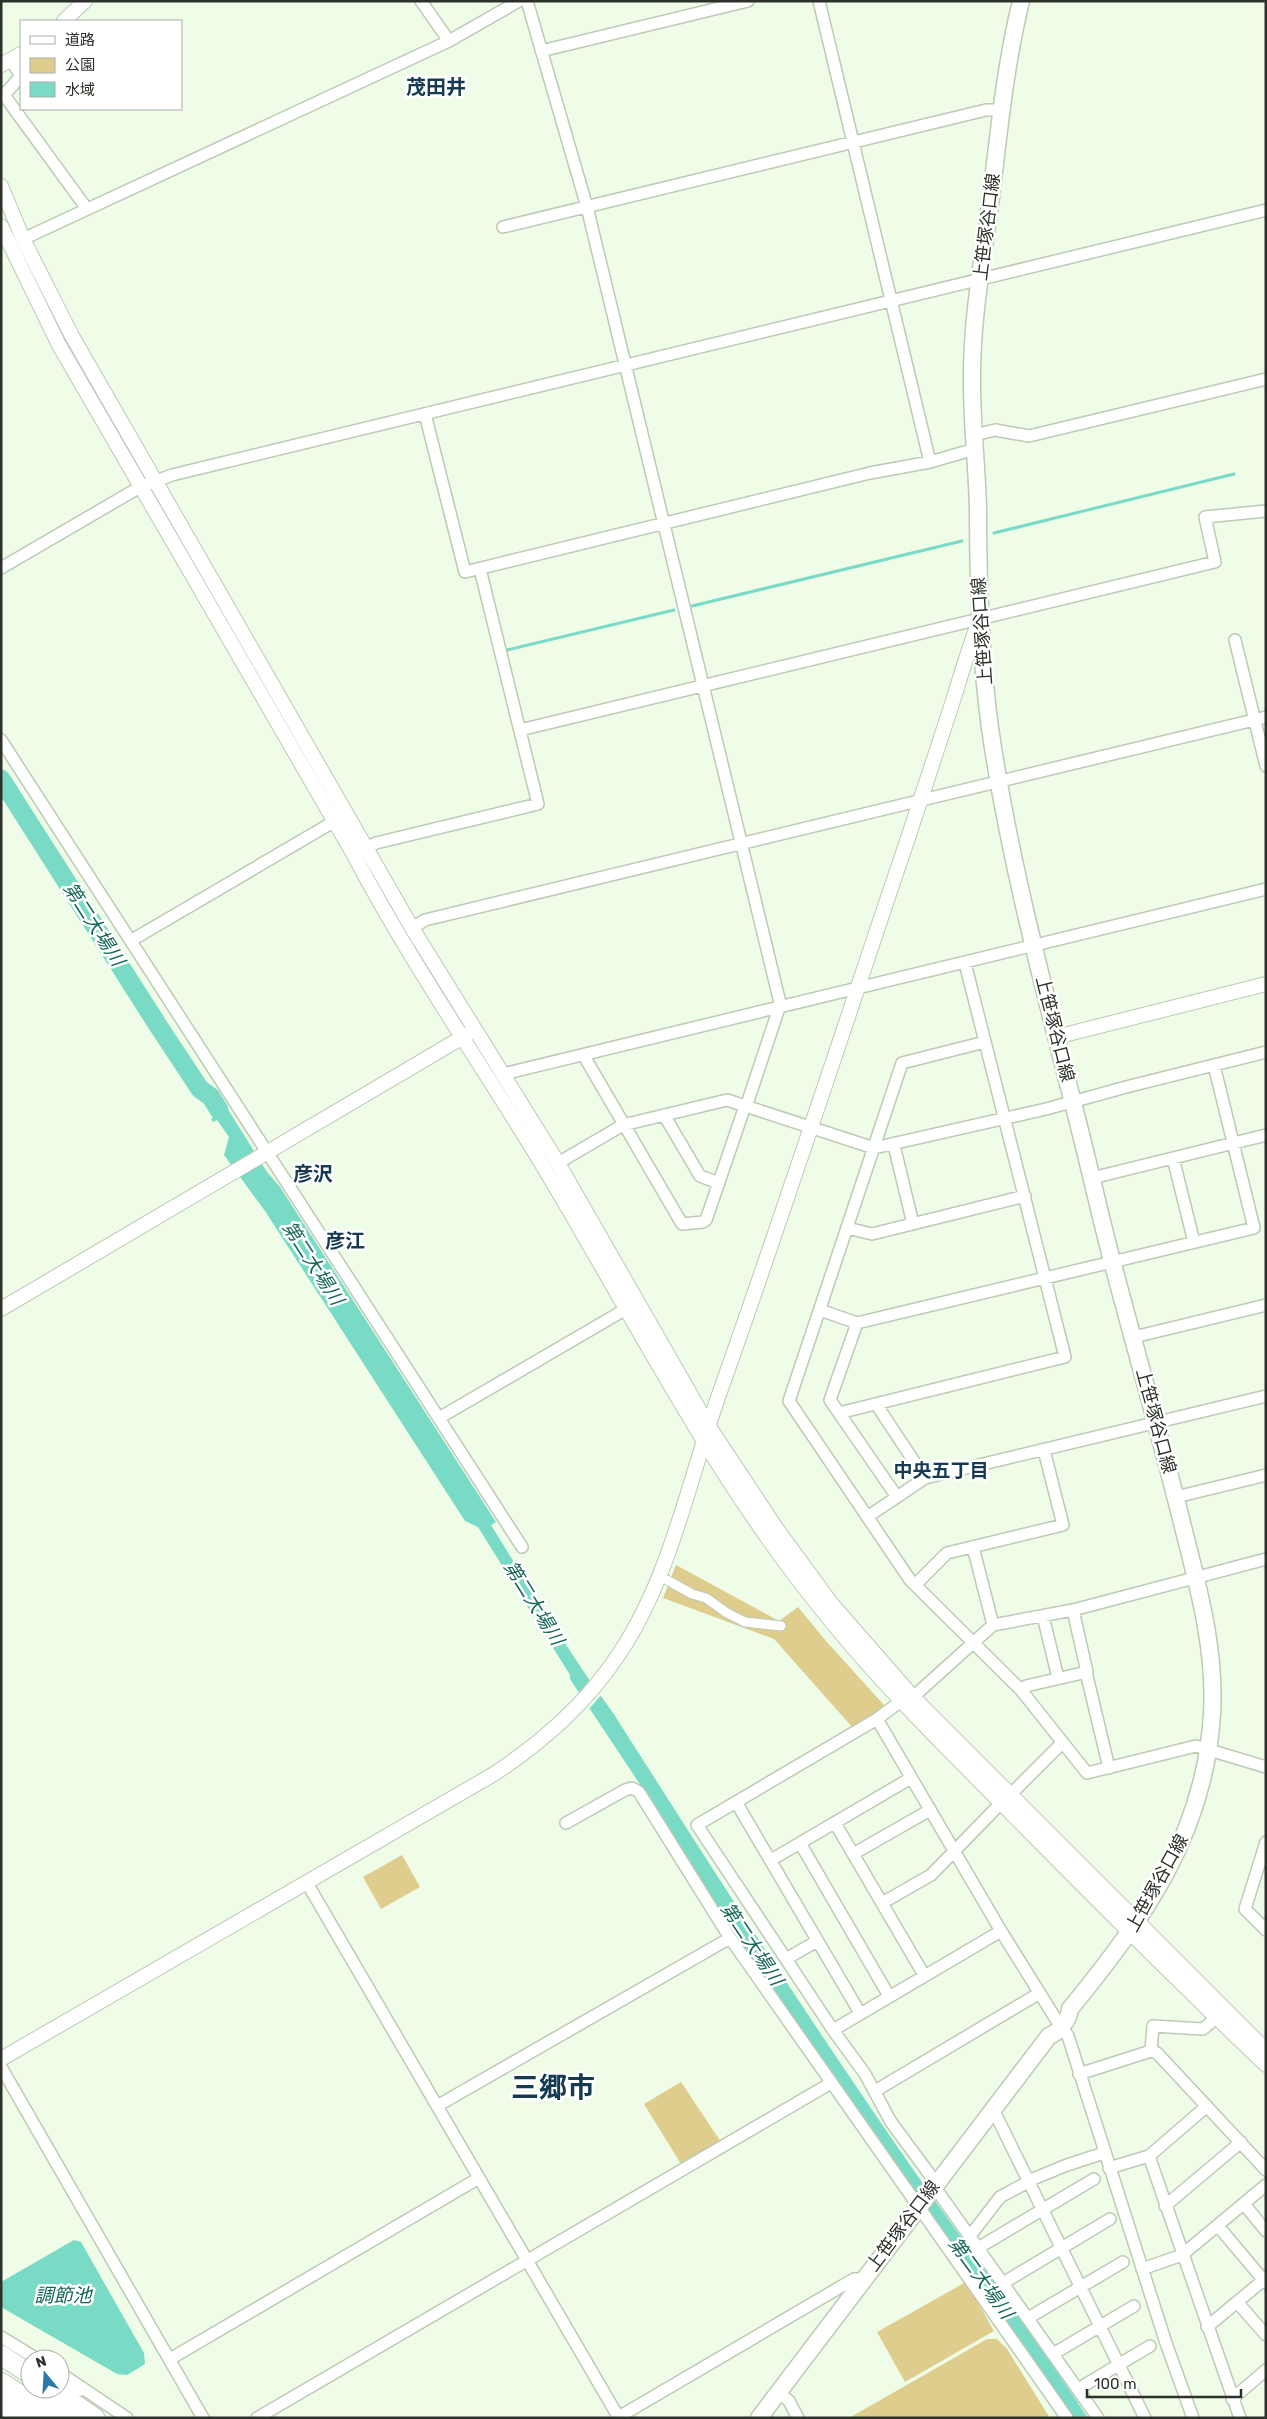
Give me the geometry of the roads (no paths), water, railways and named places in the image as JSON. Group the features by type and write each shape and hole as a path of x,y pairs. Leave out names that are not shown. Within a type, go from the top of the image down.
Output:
{"highway":[{"path":"1,2355 20,2367"},
{"path":"1,2368 20,2380"},
{"path":"1,2383 55,2418"},
{"path":"1,2396 36,2418"},
{"path":"54,2399 89,2416"},
{"path":"66,2399 89,2416"}],"main road":[{"name":"上笹塚谷口線","path":"759,2418 1056,2028 1064,2011 1070,2010 1134,1927 1166,1876 1186,1833 1197,1803 1209,1748 1212,1710 1210,1655 1195,1576 1176,1497 1113,1262 1034,945 999,782 984,679 980,618 972,382 980,280 1001,110 1014,30 1021,1"}],"street":[{"path":"65,20 85,1"},
{"path":"421,1 449,41"},
{"path":"23,239 449,41 519,1"},
{"path":"526,1 587,207 780,1007 706,1220 682,1224 584,1056"},
{"path":"541,51 748,1"},
{"path":"819,1 930,462"},
{"path":"11,60 20,74"},
{"path":"20,77 4,95 87,210"},
{"path":"503,227 986,110 1001,110"},
{"path":"1,186 23,239 72,336 412,928 558,1163 708,1425 770,1520 826,1596 907,1699"},
{"path":"1,568 140,487 156,481 1266,210"},
{"path":"1,226 59,345 334,821 388,919 537,1157 704,1443 738,1496 822,1611 1134,1927 1216,2018 1266,2065"},
{"path":"425,414 465,572 870,473 930,462 975,442 995,430 1029,436 1266,379"},
{"path":"520,730 1215,562 1205,517 1266,512"},
{"path":"366,848 376,843 538,804 480,569"},
{"path":"1,2059 494,1774 539,1742 569,1715 604,1676 634,1630 650,1596 704,1443 708,1425 761,1278 920,801 969,645 980,618"},
{"path":"1235,640 1260,719 1266,766"},
{"path":"412,928 425,920 1260,719"},
{"path":"1,740 132,940 263,1155 439,1418 522,1547"},
{"path":"132,940 334,821"},
{"path":"503,1074 584,1056 1266,889"},
{"path":"839,1413 1065,1358 965,963"},
{"path":"1056,1037 1266,984"},
{"path":"1,1309 476,1030"},
{"path":"986,1042 902,1063 789,1401 910,1580 1021,1690 1087,1773 1196,1746 1209,1748 1266,1767"},
{"path":"558,1163 623,1125 727,1100 874,1148 1005,1118 1266,1052"},
{"path":"1214,1065 1254,1228"},
{"path":"664,1115 700,1176 718,1183"},
{"path":"1092,1178 1266,1135"},
{"path":"894,1144 913,1224"},
{"path":"1172,1158 1194,1242"},
{"path":"847,1228 872,1234 1025,1196"},
{"path":"820,1310 857,1323 929,1307 966,1295 1266,1225"},
{"path":"1134,1337 1266,1305"},
{"path":"439,1418 626,1309"},
{"path":"857,1323 830,1400 897,1497"},
{"path":"867,1517 925,1478 1266,1396"},
{"path":"876,1404 925,1478"},
{"path":"915,1585 947,1553 1062,1525 1044,1450"},
{"path":"1176,1497 1266,1475"},
{"path":"973,1547 993,1625"},
{"path":"1098,2418 934,2186 891,2122 875,2091 697,1825 877,1719 907,1699 993,1625 1073,1610 1195,1576 1266,1559"},
{"path":"667,1580 692,1594 706,1598 727,1613 745,1622 781,1626"},
{"path":"1073,1610 1109,1768"},
{"path":"1043,1616 1058,1678"},
{"path":"1021,1690 1026,1686 1086,1672"},
{"path":"877,1719 1056,2028 1068,2036 1100,2154 1109,2168 1194,2418"},
{"path":"882,1903 932,1875 1062,1743"},
{"path":"771,1860 911,1778"},
{"path":"566,1823 625,1790 632,1788 639,1792 730,1938 1067,2418"},
{"path":"736,1802 860,2013"},
{"path":"853,1854 930,1810"},
{"path":"835,1823 924,1976"},
{"path":"1266,1842 1263,1865 1245,1910 1266,1930"},
{"path":"800,1843 889,1996"},
{"path":"307,1883 618,2417 854,2279 863,2280"},
{"path":"1134,1927 1264,2044"},
{"path":"834,2030 1000,1931"},
{"path":"437,2106 730,1938"},
{"path":"786,1959 817,1942"},
{"path":"875,2091 1038,1994"},
{"path":"1151,2051 1153,2026 1203,2029 1216,2018"},
{"path":"1079,2074 1151,2051 1157,2053 1266,2170"},
{"path":"1,2067 203,2418"},
{"path":"257,2418 831,2083"},
{"path":"1109,2168 1149,2156 1207,2106"},
{"path":"993,2109 1145,2418"},
{"path":"1166,2206 1241,2142"},
{"path":"970,2236 1000,2196 1028,2182 1100,2154"},
{"path":"1149,2156 1240,2418"},
{"path":"170,2359 479,2178"},
{"path":"978,2248 1094,2179"},
{"path":"1142,2269 1182,2255 1266,2185"},
{"path":"1244,2204 1266,2231"},
{"path":"1003,2283 1110,2219"},
{"path":"1207,2327 1265,2280 1218,2226"},
{"path":"1028,2318 1123,2262"},
{"path":"1237,2302 1266,2335"},
{"path":"1053,2354 1134,2306"},
{"path":"1,2336 21,2349"},
{"path":"1078,2389 1150,2346"},
{"path":"1,2348 20,2360"},
{"path":"1232,2399 1266,2370"},
{"path":"70,2379 127,2418"},
{"path":"70,2389 87,2390"},
{"path":"778,2392 789,2401 798,2418"},
{"path":"1,2409 16,2418"}],"water":[{"path":"206,1088 219,1095 267,1172 280,1187 496,1522 491,1525 550,1619 589,1680 615,1716 736,1905 903,2155 1036,2341 1088,2418 1071,2418 754,1967 645,1792 570,1679 570,1675 478,1527 465,1521 265,1211 224,1155 229,1137 217,1120 213,1122 211,1119 215,1116 201,1094"},
{"name":"調節池","path":"74,2240 81,2242 144,2353 145,2364 127,2375 117,2374 1,2307 1,2282"}],"waterway":[{"path":"994,533 1234,474"},
{"path":"692,606 962,541"},
{"path":"507,650 674,610"},
{"name":"第二大場川","path":"1,779 159,1027 200,1089 211,1097 219,1110"}],"district":[{"name":"茂田井","path":"436,87"},
{"name":"彦沢","path":"313,1174"},
{"name":"彦江","path":"345,1241"},
{"name":"中央五丁目","path":"941,1470"},
{"name":"三郷市","path":"553,2087"}]}
